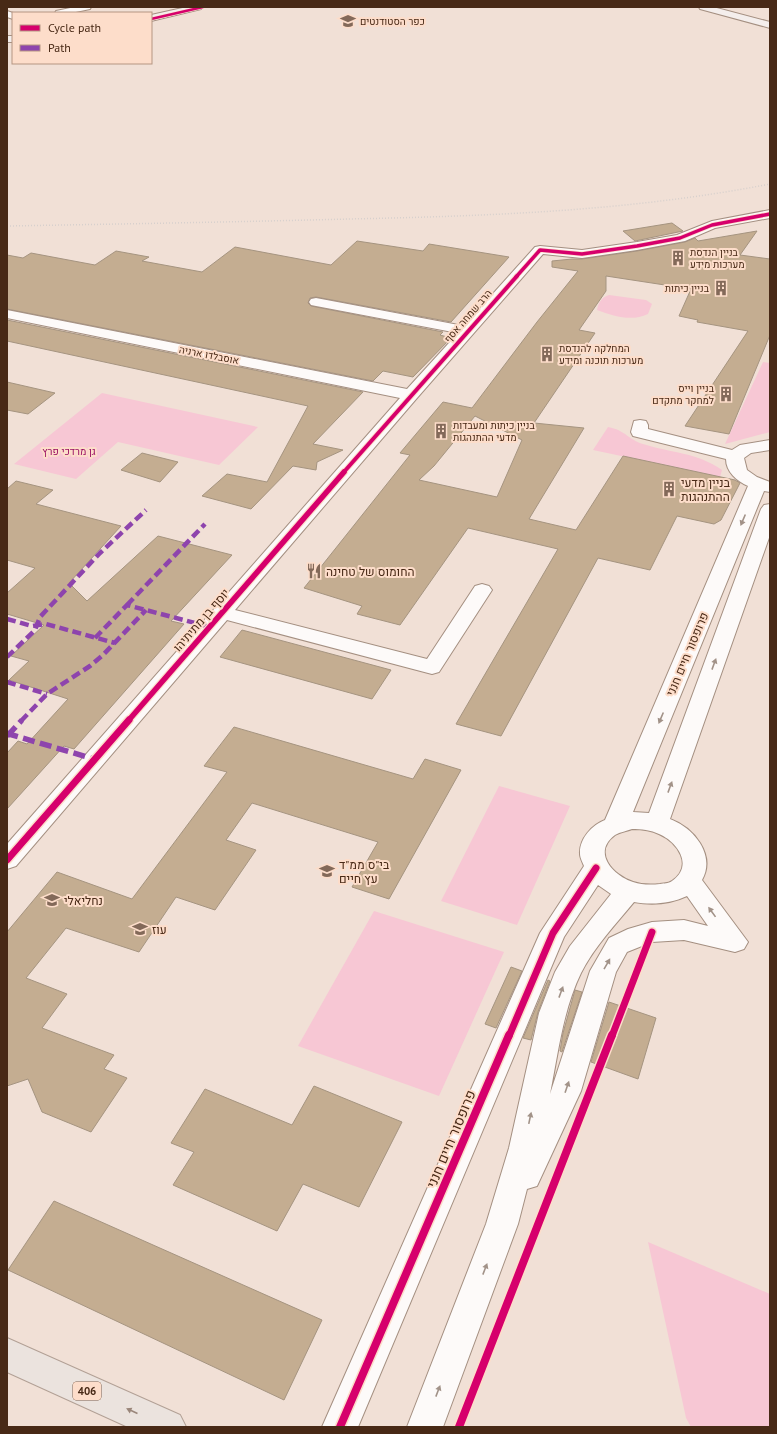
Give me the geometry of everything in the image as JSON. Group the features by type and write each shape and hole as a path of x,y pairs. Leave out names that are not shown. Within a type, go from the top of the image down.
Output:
{"main road":[{"path":"152,12 173,7"},
{"path":"152,18 198,7"},
{"path":"703,7 770,25"},
{"path":"728,7 770,18"},
{"name":"406","path":"7,1355 168,1427"}],"street":[{"path":"64,12 87,7"},
{"name":"הרב שמחה אסף","path":"411,395 540,250 582,254 637,246 680,238 712,225 770,214"},
{"name":"הרב שמחה אסף","path":"316,302 468,331"},
{"name":"אוסבלדו ארניה","path":"7,314 411,395"},
{"name":"יוסף בן מתיתיהו","path":"7,860 17,834 222,613 411,395"},
{"path":"640,425 639,432 735,456 746,449 766,444"},
{"path":"735,456 734,464 737,471 746,478 764,486"},
{"name":"פרופסור חיים חנני","path":"616,823 764,486"},
{"path":"657,823 770,509"},
{"path":"222,613 432,667 482,590"},
{"path":"631,820 657,823 679,834 690,845 695,857 695,870 689,881 679,890 662,895 644,895 627,892 608,881 596,868 592,857 593,846 597,837 605,829 616,823 631,820"},
{"name":"פרופסור חיים חנני","path":"340,1427 553,933 596,868"},
{"path":"502,1224 566,1091 603,971 618,945 637,936 684,930 735,942 689,881"},
{"path":"424,1427 502,1224 524,1148 553,1013 568,972 579,953 627,892"}],"green space":[{"path":"609,295 646,300 652,304 648,314 635,318 616,316 597,310 598,305 604,297"},
{"path":"763,362 770,363 770,432 725,444"},
{"name":"גן מרדכי פרץ","path":"102,393 258,427 219,465 118,442 76,479 14,464"},
{"path":"608,427 619,430 643,444 693,456 712,464 722,470 720,477 593,450"},
{"path":"499,786 570,806 517,925 441,901"},
{"path":"374,911 504,952 439,1096 298,1046"},
{"path":"648,1242 770,1294 770,1427 691,1427 686,1418"}],"building":[{"path":"672,223 683,231 635,241 623,231"},
{"path":"757,231 740,255 770,259 770,335 729,434 685,426 748,331 697,322 698,320 679,316 691,289 606,276 606,291 579,330 595,333 534,423 584,428 529,519 576,530 623,456 735,480 740,483 721,520 714,524 677,516 650,570 598,558 501,736 456,724 558,549 468,528 400,625 357,614 362,606 304,588 410,455 400,453 443,402 472,408 537,322 578,271 552,267 552,261 582,259 637,251 685,242 695,238 698,241","holes":["475,416 522,440 497,497 419,480 434,466"]},
{"path":"357,241 423,251 429,244 509,257 451,322 316,297 310,298 308,303 311,306 443,332 440,335 451,338 413,377 383,371 373,381 7,309 7,255 23,258 31,253 95,265 116,251 149,257 142,261 202,272 235,247 331,265"},
{"path":"7,320 363,392 313,444 343,450 317,462 316,470 293,466 251,509 202,496 227,474 267,482 308,406 7,341"},
{"path":"7,382 55,393 28,414 7,410"},
{"path":"142,453 178,462 160,482 121,470"},
{"path":"16,481 53,490 36,504 121,526 69,583 87,601 158,536 232,555 171,621 184,624 74,749 64,746 7,809 7,753 18,741 27,744 68,699 9,680 29,661 11,656 44,625 7,614 7,593 35,568 7,560 7,489"},
{"path":"242,630 391,670 372,699 220,657"},
{"path":"234,727 413,779 425,759 461,770 389,899 352,887 378,842 252,803 226,840 256,850 215,910 176,897 139,952 66,928 26,978 67,994 42,1028 114,1055 104,1069 127,1078 91,1132 42,1112 28,1079 7,1086 7,932 57,872 132,899 227,772 204,766"},
{"path":"511,967 522,971 496,1028 485,1024"},
{"path":"548,980 550,981 538,1012 531,1040 523,1038"},
{"path":"575,990 582,992 562,1052 560,1051 563,1033"},
{"path":"609,1002 656,1018 638,1079 591,1062"},
{"path":"314,1086 402,1122 359,1207 303,1184 277,1231 173,1185 194,1152 171,1143 205,1089 292,1125"},
{"path":"54,1201 322,1320 284,1400 8,1270"}],"railway":[{"path":"7,226 402,218 508,214 613,206 666,200 770,184"}],"marked path":[{"path":"7,657 35,630 40,617 100,553 146,510"},
{"path":"127,605 205,524"},
{"path":"95,638 127,605 210,627"},
{"path":"7,733 9,734 47,694 90,666 103,655 146,610"},
{"path":"7,619 32,626 46,624 115,643"},
{"path":"7,682 47,694"},
{"path":"7,736 9,734 94,759"}],"cycle path":[{"path":"152,19 203,7"},
{"path":"7,860 411,395 540,250 582,254 637,246 680,238 712,225 770,214"},
{"path":"340,1427 553,933 596,868"},
{"path":"459,1427 652,932"}],"place":[{"name":"כפר הסטודנטים","path":"348,21"},
{"name":"בניין הנדסת מערכות מידע","path":"678,258"},
{"name":"בניין כיתות","path":"721,288"},
{"name":"המחלקה להנדסת מערכות תוכנה ומידע","path":"547,354"},
{"name":"בניין וייס למחקר מתקדם","path":"726,394"},
{"name":"בניין כיתות ומעבדות מדעי ההתנהגות","path":"441,431"},
{"name":"בניין מדעי ההתנהגות","path":"669,489"},
{"name":"החומוס של טחינה","path":"314,571"},
{"name":"בי\"ס ממ\"ד עץ חיים","path":"327,871"},
{"name":"נחליאלי","path":"52,900"},
{"name":"עוז","path":"140,929"}]}
